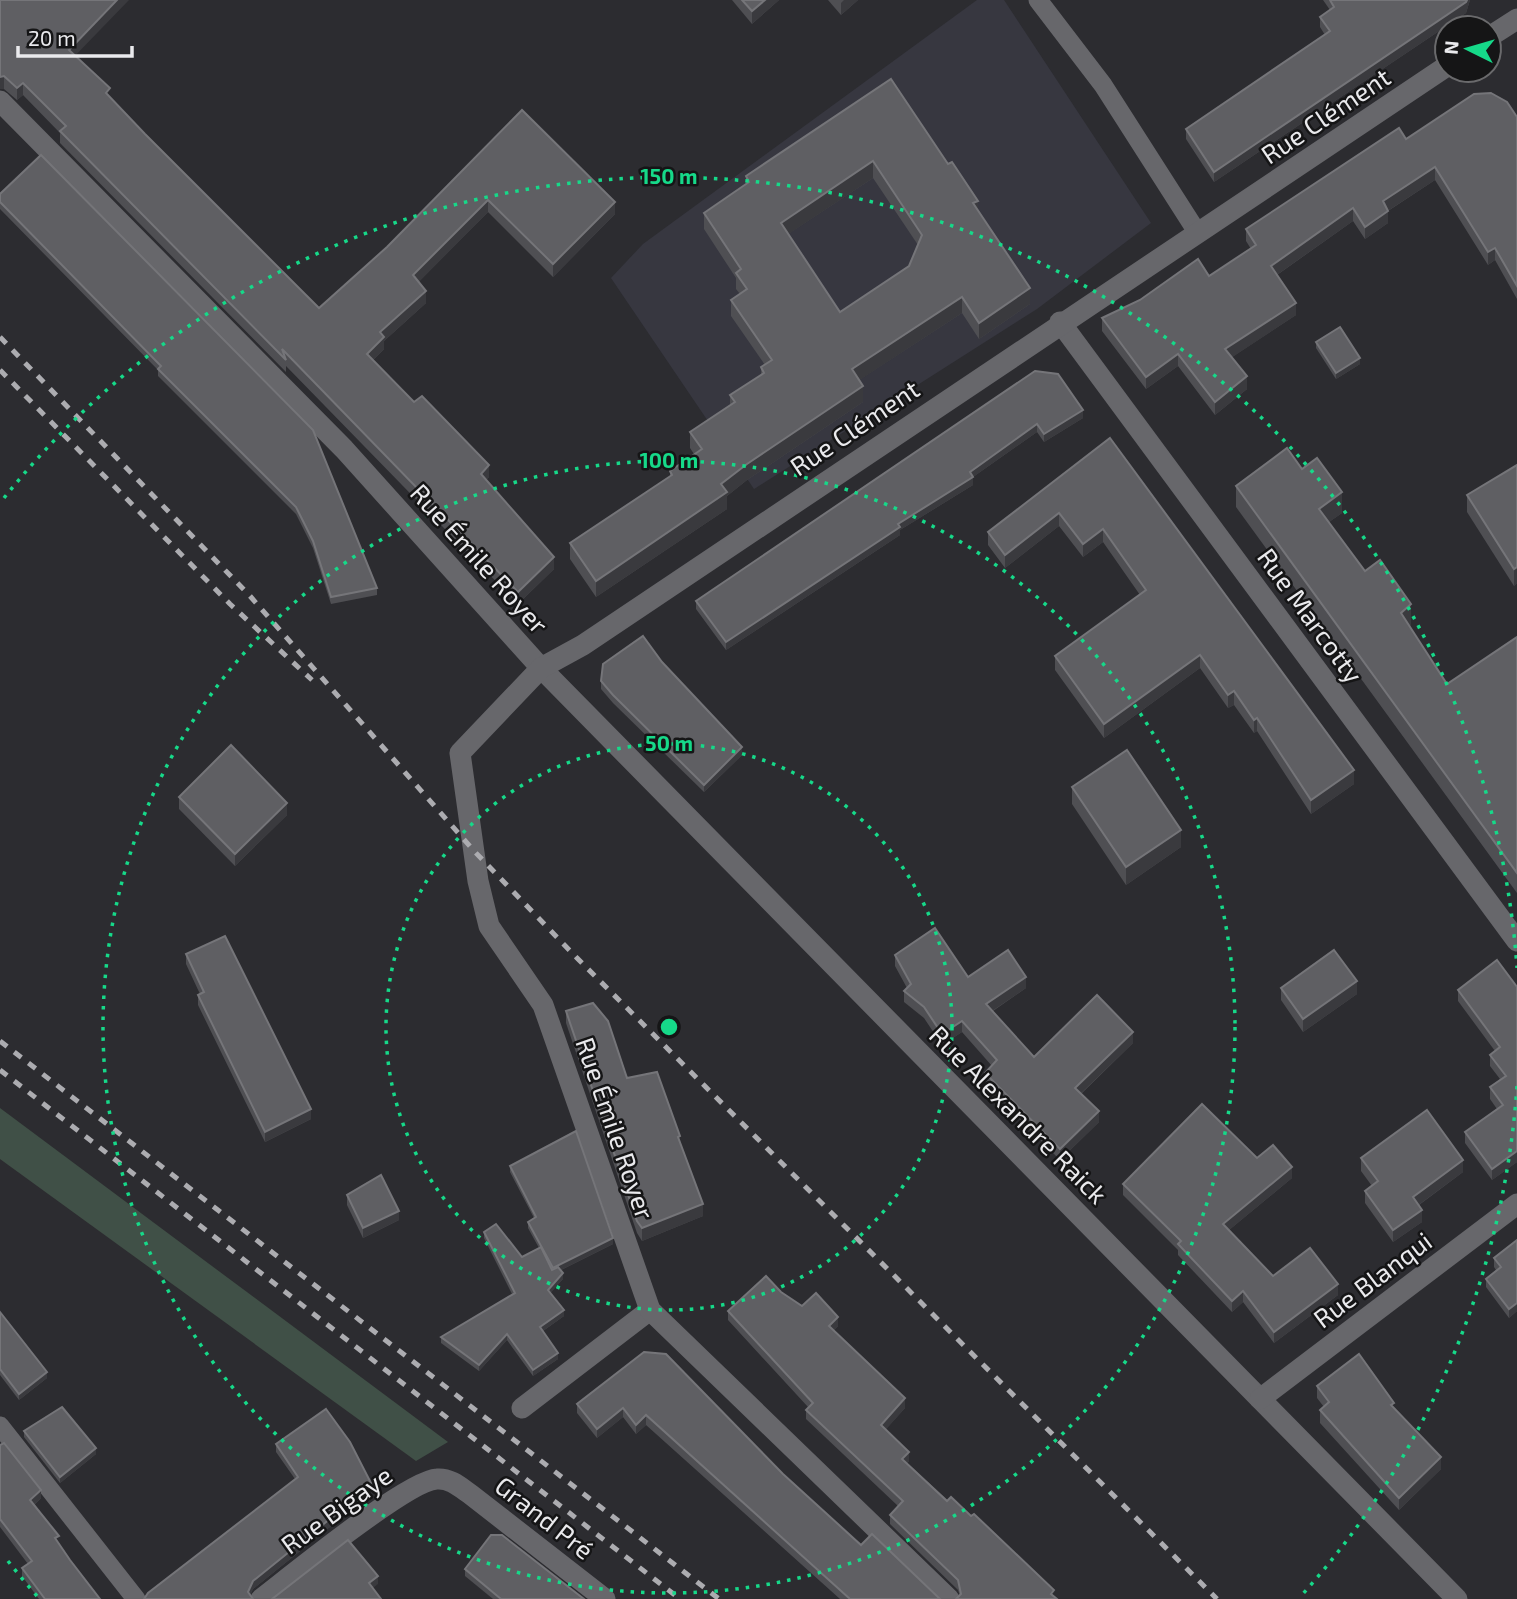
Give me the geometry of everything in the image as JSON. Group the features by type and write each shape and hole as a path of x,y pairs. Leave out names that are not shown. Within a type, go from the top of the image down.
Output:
{"street":[{"name":"Rue Clément","path":"541,667 583,645 1060,322 1197,232 1231,213 1433,76"},
{"name":"Rue Émile Royer","path":"0,101 344,449 541,667 460,752 478,881 489,926 543,1005 650,1310 949,1599"},
{"name":"Rue Marcotty","path":"1060,322 1517,941"},
{"name":"Rue Alexandre Raick","path":"541,667 1457,1599"},
{"name":"Rue Blanqui","path":"1260,1399 1517,1204"},
{"path":"522,1408 650,1310"},
{"name":"Rue Bigaye","path":"261,1599 407,1491 425,1481 449,1480"},
{"name":"Grand Pré","path":"449,1480 605,1599"}],"lane":[{"path":"1038,0 1103,85 1197,232"},
{"path":"0,1426 136,1599"}],"shaded area":[{"path":"977,0 1004,0 1151,223 1037,309 754,489 611,278 643,244"}],"green space":[{"path":"0,1108 448,1442 416,1461 0,1159"}],"building":[{"path":"0,0 117,0 69,50 110,88 106,93 145,134 319,308 387,247 522,110 615,202 553,264 488,200 413,275 426,291 380,332 384,337 367,354 414,402 422,396 489,465 481,474 554,557 518,592 282,349 286,360 60,131 66,126 23,83 17,88 4,76 0,77"},
{"path":"742,0 765,0 752,11"},
{"path":"1330,0 1467,0 1448,14 1433,14 1433,24 1214,172 1186,129 1330,31 1320,17 1334,7"},
{"path":"891,79 948,164 952,162 978,201 973,203 1030,288 979,323 962,297 852,369 863,386 747,464 721,484 727,492 596,581 570,543 672,475 670,471 702,449 690,432 735,402 730,395 764,373 761,367 772,360 731,300 747,289 736,273 741,269 704,213 749,182 746,176","holes":["873,161 922,235 909,266 840,312 781,223"]},
{"path":"1491,93 1507,102 1517,117 1517,286 1495,248 1488,252 1435,167 1383,201 1388,211 1365,227 1353,208 1271,266 1296,303 1225,349 1247,376 1215,402 1178,354 1146,377 1102,318 1140,300 1198,259 1209,276 1256,245 1246,229 1399,128 1406,139 1474,94"},
{"path":"41,155 313,430 377,588 331,597 313,541 296,507 158,369 161,366 0,202 0,194"},
{"path":"1340,327 1360,358 1336,373 1316,342"},
{"path":"1035,371 1058,374 1083,410 1044,434 1037,424 970,472 973,477 898,524 900,527 726,642 696,601"},
{"path":"1110,438 1354,770 1311,800 1257,718 1254,720 1234,691 1228,695 1200,655 1104,724 1055,656 1146,590 1103,529 1083,544 1059,513 1005,555 988,532"},
{"path":"1287,448 1302,469 1317,458 1342,492 1319,509 1365,571 1380,560 1411,604 1401,613 1447,684 1517,637 1517,873 1236,486"},
{"path":"1517,465 1517,567 1514,569 1467,495"},
{"path":"643,636 662,662 742,747 704,785 601,681 603,664"},
{"path":"231,745 287,803 235,854 179,797"},
{"path":"1127,750 1181,830 1126,867 1072,787"},
{"path":"935,928 968,977 1008,950 1026,977 986,1004 1034,1057 1097,995 1133,1032 1075,1088 1099,1111 1060,1149 985,1073 997,1060 962,1021 942,1034 924,1007 904,991 911,984 895,955"},
{"path":"225,936 311,1109 265,1132 198,995 204,992 186,954"},
{"path":"1334,950 1357,981 1303,1019 1281,988"},
{"path":"1497,960 1517,987 1517,1151 1492,1169 1465,1132 1503,1105 1490,1087 1506,1076 1490,1055 1500,1047 1458,990"},
{"path":"593,1003 608,1021 627,1078 657,1072 703,1204 642,1228 637,1221 566,1011"},
{"path":"1202,1104 1257,1158 1273,1145 1292,1167 1223,1224 1273,1276 1310,1248 1338,1284 1274,1332 1243,1291 1232,1301 1178,1244 1181,1241 1123,1184"},
{"path":"1427,1110 1463,1160 1413,1197 1422,1210 1393,1230 1365,1191 1378,1181 1361,1158"},
{"path":"576,1131 613,1238 553,1268 528,1222 536,1217 510,1166"},
{"path":"381,1175 399,1211 363,1228 347,1195"},
{"path":"496,1224 522,1257 541,1247 552,1270 558,1267 563,1273 548,1290 564,1310 540,1327 558,1353 533,1370 507,1334 479,1365 441,1337 515,1293 484,1232"},
{"path":"1517,1240 1517,1303 1509,1309 1486,1279 1501,1267 1494,1258"},
{"path":"766,1276 781,1292 802,1306 816,1293 838,1317 829,1326 905,1398 881,1425 909,1452 902,1459 947,1501 951,1497 971,1516 974,1514 1054,1590 1051,1594 1057,1599 956,1599 961,1594 958,1580 890,1515 903,1501 806,1410 813,1403 728,1311"},
{"path":"0,1312 47,1372 19,1394 0,1369"},
{"path":"644,1352 666,1354 783,1474 861,1545 872,1534 940,1599 850,1599 646,1415 636,1425 623,1408 597,1429 577,1404"},
{"path":"1359,1354 1394,1403 1391,1405 1441,1457 1399,1498 1320,1410 1329,1402 1317,1386"},
{"path":"62,1407 96,1448 60,1477 24,1431"},
{"path":"326,1409 350,1442 372,1485 253,1581 248,1592 253,1599 144,1599 148,1593 298,1477 276,1444"},
{"path":"4,1443 41,1490 30,1500 59,1536 55,1538 100,1599 45,1599 22,1568 32,1561 0,1519 0,1445"},
{"path":"491,1535 502,1535 584,1599 501,1599 465,1569"},
{"path":"348,1540 378,1576 369,1583 381,1599 272,1599"}],"railway":[{"path":"0,337 250,596 475,852 577,958 1217,1599"},
{"path":"0,370 230,604 312,680"},
{"path":"0,1041 719,1599"},
{"path":"0,1070 680,1599"}]}
